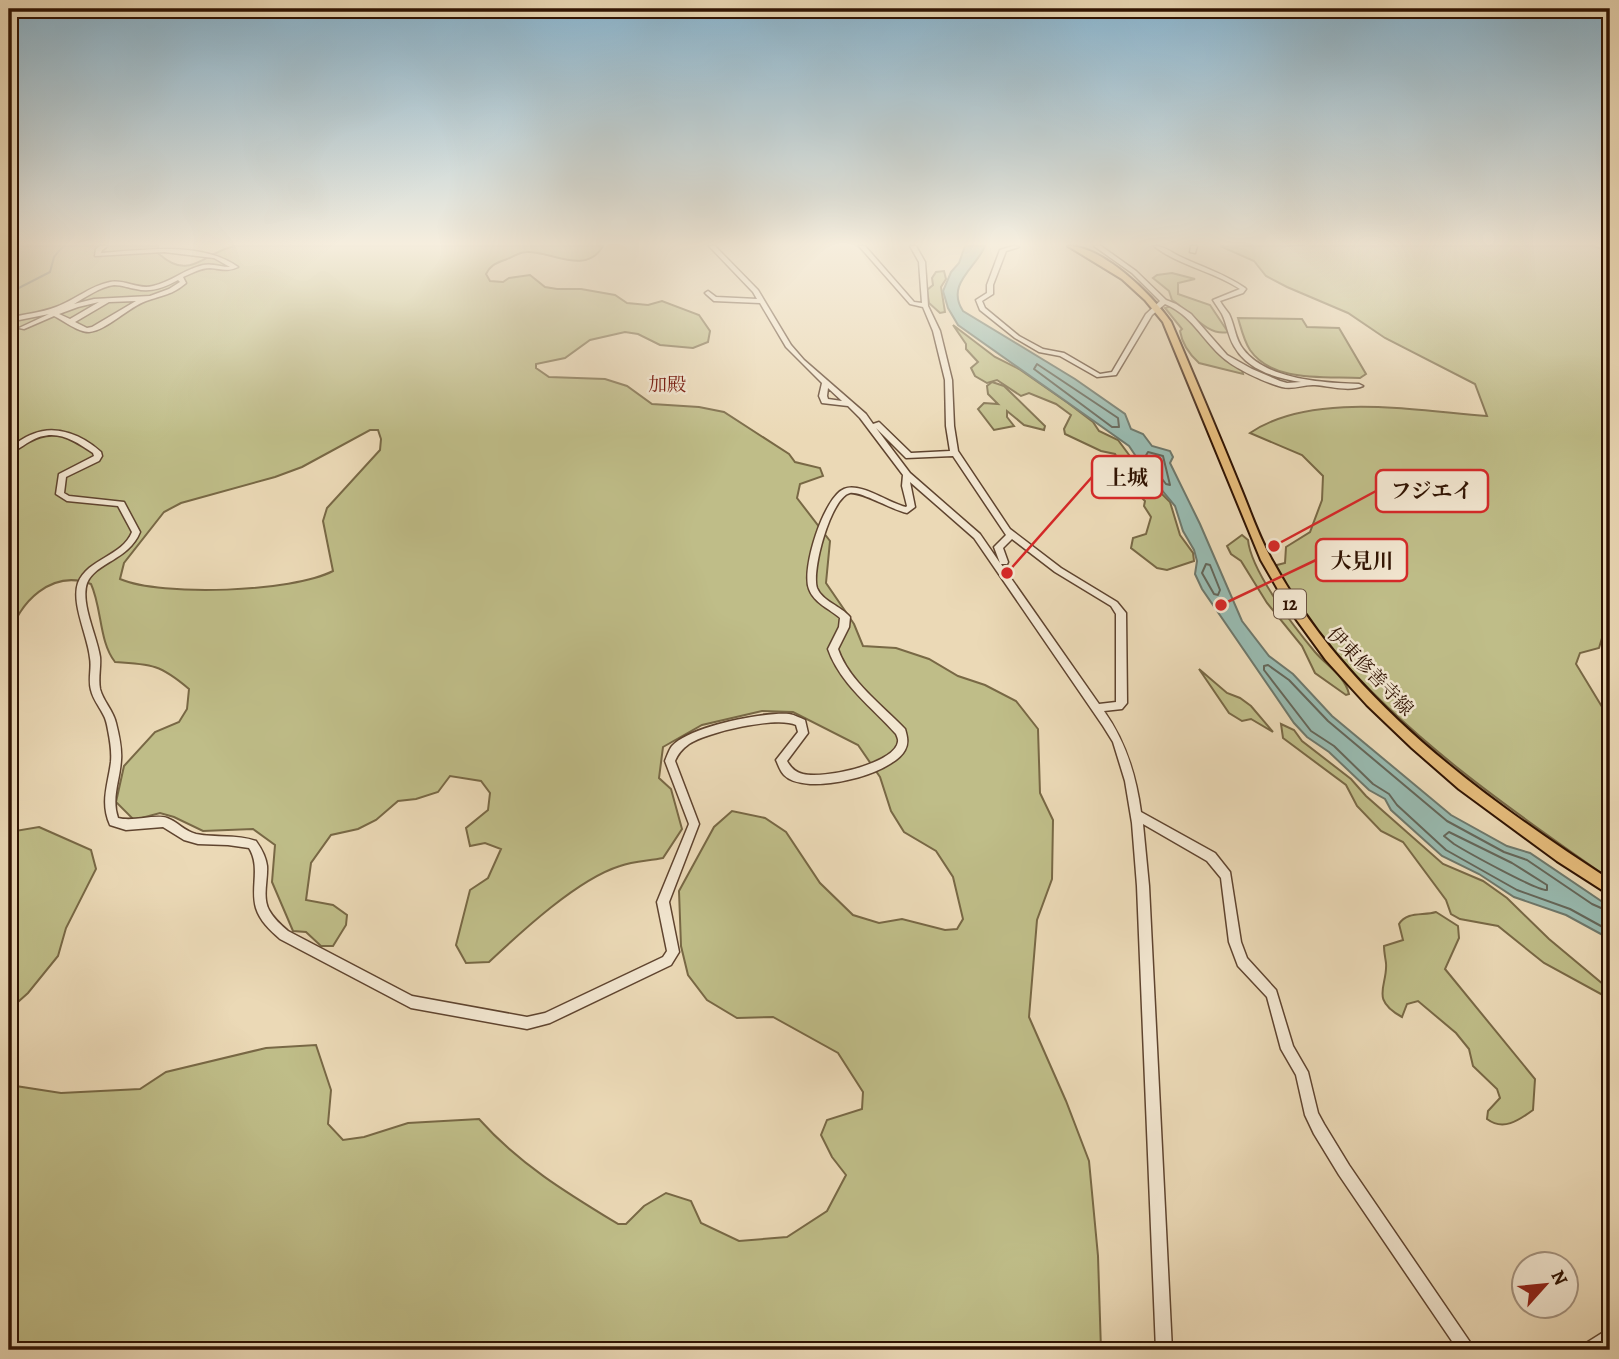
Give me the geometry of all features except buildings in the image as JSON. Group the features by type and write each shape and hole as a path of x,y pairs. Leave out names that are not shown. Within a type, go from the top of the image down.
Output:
{"main road":[{"name":"伊東修善寺線","path":"1162,309 1266,560 1283,594 1316,641 1348,677 1420,747 1496,809 1610,888"}],"street":[{"path":"9,320 56,309"},
{"path":"22,328 68,309"},
{"path":"70,322 91,309"},
{"path":"55,314 86,330 94,329 128,309"},
{"path":"768,309 788,346 825,383 909,456 955,453"},
{"path":"927,309 942,344 949,385 951,440 955,453 975,486 1011,535 1058,570 1114,604 1121,613 1122,703 1119,706 1097,708"},
{"path":"983,309 1035,348 1062,354 1090,373 1106,377 1114,374 1156,309"},
{"path":"1183,309 1214,341 1219,351 1231,360 1282,384 1297,386 1314,381"},
{"path":"1222,309 1242,353 1279,376 1331,386 1359,386"},
{"path":"825,383 825,401 849,404"},
{"path":"861,414 907,475 977,536 1122,748 1135,814 1143,886 1164,1350"},
{"path":"9,451 38,435 59,432 67,433 97,452 96,459 62,477 60,494 67,498 121,504 136,532 130,544 92,572 83,583 82,592 95,656 94,682 98,696 109,714 116,744 116,760 109,790 109,811 114,822 126,825 165,822 181,836 197,841 238,840 252,844 263,862 261,906 272,924 284,936 411,1002 527,1023 546,1019 667,961 673,952 663,902 694,824 670,761 670,755 677,748 695,736 712,730 791,718 801,723 803,733 784,754 781,763 791,775 805,779 859,775 901,749 901,732 861,691 835,658 833,649 844,627 845,617 814,593 810,574 827,521 839,495 846,491 856,491 907,510 911,507 906,486 907,475"},
{"path":"1011,535 997,550 1014,579 1011,584"},
{"path":"1135,814 1211,857 1221,867 1226,876 1235,942 1242,962 1272,994 1278,1007 1287,1049 1302,1072 1319,1129 1467,1350"},
{"path":"1588,1350 1610,1336"}],"shaded area":[{"path":"9,309 684,309 699,315 710,331 708,342 693,348 660,345 638,334 625,332 590,340 565,358 536,364 536,368 549,377 605,379 627,386 652,404 699,407 724,412 789,454 795,462 820,468 823,476 800,484 797,498 830,541 826,583 854,624 863,646 896,648 929,659 958,676 985,685 1016,701 1038,729 1040,793 1053,820 1052,879 1037,920 1029,1017 1089,1161 1098,1256 1101,1350 9,1350 9,1085 61,1093 140,1089 166,1072 266,1048 316,1045 331,1090 328,1124 343,1140 364,1137 408,1123 479,1119 527,1164 618,1224 626,1224 644,1206 666,1193 691,1201 701,1223 739,1241 787,1237 827,1211 846,1175 832,1157 821,1135 827,1120 862,1109 863,1092 838,1053 773,1017 737,1018 707,1000 688,975 681,946 679,891 714,827 732,811 765,818 786,832 820,883 853,915 879,923 902,919 945,930 957,929 963,919 953,877 936,851 904,832 891,811 880,777 858,745 793,712 762,711 702,725 663,747 659,778 671,789 682,829 663,858 620,866 586,882 551,907 489,962 466,963 456,945 470,890 488,878 501,849 485,843 470,846 466,828 488,810 490,793 481,781 450,776 438,792 398,801 376,820 358,829 331,835 311,863 306,900 333,905 347,915 346,925 333,946 321,946 306,932 293,931 272,882 275,845 253,829 203,831 160,813 134,820 116,802 124,766 155,732 179,722 187,709 189,689 155,667 115,662 106,645 91,584 63,581 50,585 29,601 9,638","holes":["370,430 378,430 380,450 327,508 323,521 333,571 288,584 227,590 165,588 120,579 124,563 164,512 181,503 302,467"]},
{"path":"1166,309 1176,309 1191,319 1218,353 1242,369 1243,374 1199,363 1185,344 1180,331 1182,329"},
{"path":"1184,309 1213,309 1228,332 1213,331"},
{"path":"1340,309 1610,309 1610,623 1606,625 1599,648 1580,653 1576,664 1610,720 1610,879 1464,773 1395,714 1324,639 1273,566 1285,563 1286,547 1310,532 1322,500 1323,476 1302,455 1250,433 1275,420 1303,412 1334,408 1397,408 1487,416 1475,384 1385,338"},
{"path":"1238,318 1302,319 1307,327 1339,328 1366,374 1360,378 1316,377 1272,368 1260,361 1250,350"},
{"path":"953,325 995,357 1019,369 1068,403 1093,422 1099,431 1118,440 1147,479 1170,502 1180,535 1193,553 1194,561 1167,570 1157,568 1131,548 1133,538 1146,534 1151,517 1144,506 1145,501 1135,491 1115,454 1101,451 1065,434 1064,429 1071,415 1056,404 1029,393 1021,396 997,380 987,383 975,376 971,368 978,362 966,349 966,344"},
{"path":"992,382 1004,386 1045,426 1044,430 1024,425 1007,411 1007,417 1014,426 994,430 978,409 984,403 998,404 988,394 987,386"},
{"path":"1242,535 1248,540 1257,567 1275,598 1315,652 1339,676 1349,694 1346,695 1315,673 1302,646 1267,603 1241,561 1231,554 1227,546"},
{"path":"1199,669 1227,693 1251,706 1273,732 1251,719 1242,721 1229,713"},
{"path":"1281,724 1294,730 1302,741 1351,779 1366,796 1443,864 1483,881 1507,898 1549,939 1610,990 1610,999 1544,963 1498,926 1460,919 1451,914 1446,900 1403,842 1381,831 1357,806 1346,785 1283,738"},
{"path":"39,827 91,850 96,869 66,928 58,956 28,993 9,1010 9,832"},
{"path":"1436,912 1458,926 1459,938 1445,969 1535,1079 1533,1110 1510,1123 1493,1123 1487,1119 1488,1111 1500,1098 1497,1089 1473,1066 1469,1049 1456,1033 1418,1001 1407,1004 1402,1017 1386,1004 1383,998 1386,971 1384,946 1403,940 1399,924 1406,917"}],"water":[{"path":"949,309 962,309 1075,379 1125,414 1131,429 1143,434 1152,446 1170,451 1173,457 1170,463 1242,621 1269,656 1293,674 1332,716 1451,815 1507,846 1530,853 1610,907 1610,939 1566,915 1514,897 1479,874 1442,856 1391,810 1385,799 1369,790 1329,752 1307,737 1294,723 1202,589 1195,574 1197,561 1194,550 1183,531 1175,506 1129,446 958,325"}],"place":[{"name":"フジエイ","path":"1274,546"},
{"name":"上城","path":"1007,573"},
{"name":"大見川","path":"1221,605"}],"district":[{"name":"加殿","path":"667,384"}]}
